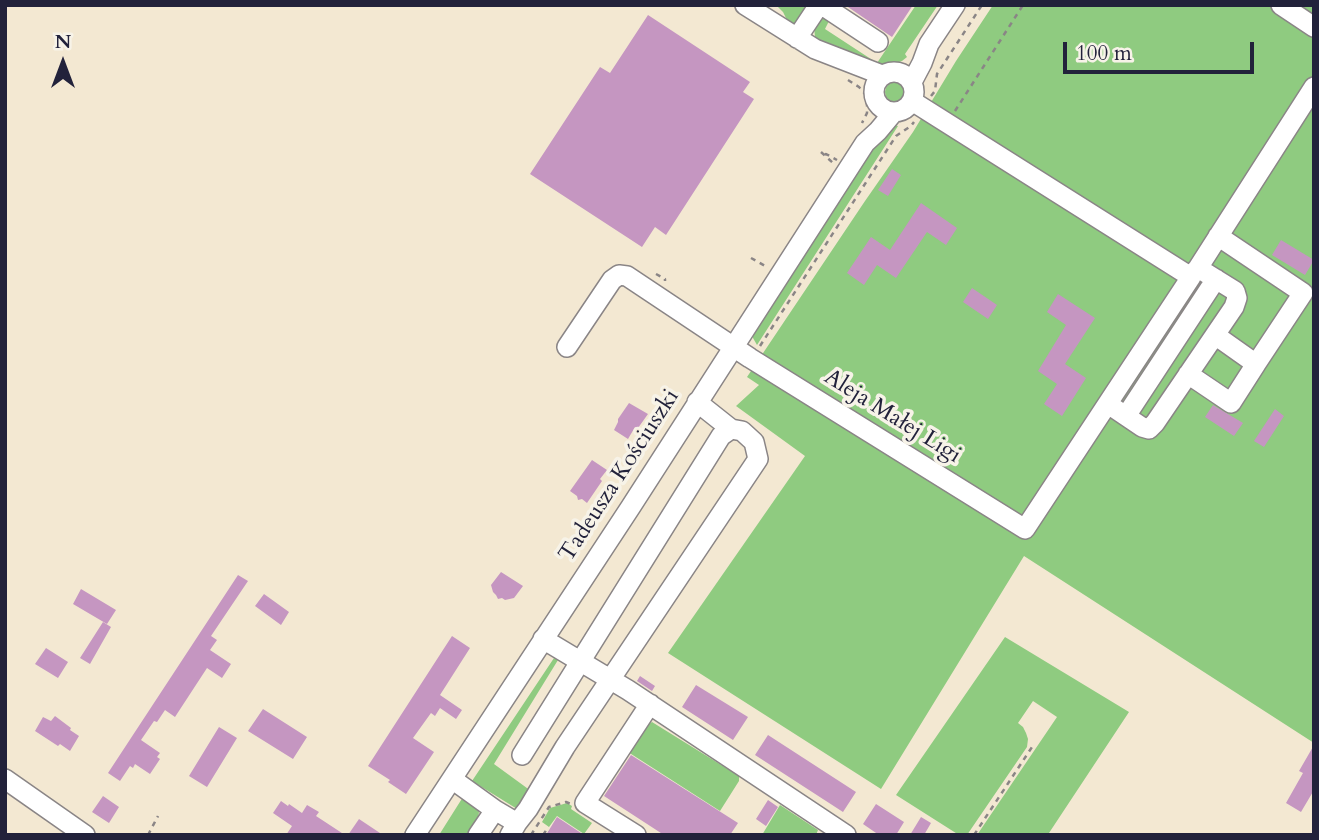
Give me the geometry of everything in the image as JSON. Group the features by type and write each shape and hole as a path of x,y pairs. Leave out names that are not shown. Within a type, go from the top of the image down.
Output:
{"street":[{"path":"745,5 815,49 947,123 1194,273 1216,279 1235,291 1237,298 1234,307 1149,429 1108,404 1194,273 1219,236 1314,87"},
{"path":"797,38 820,5 878,42"},
{"name":"Tadeusza Kościuszki","path":"415,835 733,346 863,134 878,131 892,91 922,63 929,44 955,5"},
{"path":"1281,5 1314,27"},
{"path":"1188,374 1231,403 1256,364 1309,297 1219,236"},
{"name":"Aleja Małej Ligi","path":"567,347 612,280 626,276 1025,529 1108,404"},
{"path":"1126,416 1216,279"},
{"path":"1214,335 1256,364"},
{"path":"452,779 519,831 528,809 565,747 758,459 754,442 742,431 731,429 697,402"},
{"path":"522,755 721,436 731,429"},
{"path":"543,639 610,679 846,835"},
{"path":"636,835 585,803 650,705"},
{"path":"5,779 85,835"},
{"path":"478,835 495,810"}],"path":[{"path":"947,123 1023,5"},
{"path":"848,80 865,94 867,113 863,134"},
{"path":"821,152 836,160"},
{"path":"825,155 824,157 836,165"},
{"path":"751,258 769,269"},
{"path":"656,274 666,279 663,285"},
{"path":"974,835 1034,744"},
{"path":"519,831 539,824 553,805 566,802 575,806"},
{"path":"148,835 158,816"},
{"path":"539,824 548,830 543,835"}],"green space":[{"path":"776,5 804,5 806,10 798,23 793,24 788,22"},
{"path":"916,5 938,5 902,61 878,67 820,42 815,37 814,27 820,19 825,19 829,21 825,29 877,63"},
{"path":"993,5 1314,5 1314,743 1024,556 881,789 668,653 805,456 736,406 759,385 747,377 913,132"},
{"path":"895,82 902,85 905,92 902,99 895,102 888,99 885,92 888,85"},
{"path":"889,123 898,126 757,345 753,332"},
{"path":"1005,637 1129,712 1049,833 1051,835 977,835 1057,717 1033,701 1018,723 1026,733 1027,747 967,835 959,835 896,795"},
{"path":"554,658 558,660 494,764 531,791 522,812 472,781"},
{"path":"652,722 739,776 739,781 720,811 628,752 644,727"},
{"path":"463,797 478,808 479,812 469,835 439,835"},
{"path":"567,803 572,806 571,809 592,823 584,834 557,816 549,827 542,822 550,808"},
{"path":"780,805 818,830 816,835 762,835"}],"building":[{"path":"845,5 913,5 892,37"},
{"path":"648,15 750,82 743,92 754,99 666,235 655,227 642,247 530,174 600,67 610,73"},
{"path":"892,169 901,175 888,196 878,190"},
{"path":"921,203 957,228 946,245 927,232 896,278 877,265 864,285 847,273 871,237 890,250"},
{"path":"1281,240 1314,260 1305,275 1272,255"},
{"path":"972,288 997,305 988,319 963,302"},
{"path":"1058,294 1095,318 1065,364 1086,378 1062,416 1044,404 1057,384 1038,371 1066,325 1047,312"},
{"path":"629,403 648,414 628,439 614,430"},
{"path":"1213,405 1243,423 1234,436 1205,417"},
{"path":"1275,409 1284,416 1264,447 1254,441"},
{"path":"592,460 607,470 587,503 582,499 578,500 570,491"},
{"path":"501,572 523,586 514,598 498,599 493,592 491,585"},
{"path":"238,575 248,581 211,636 217,640 210,650 231,664 222,678 207,668 175,717 165,710 157,722 154,721 141,740 160,753 157,757 160,759 150,774 135,764 133,768 130,766 120,781 108,773"},
{"path":"81,589 116,610 107,624 73,604"},
{"path":"264,594 289,612 281,625 255,606"},
{"path":"103,622 111,627 90,664 80,658"},
{"path":"452,636 470,648 440,695 462,710 456,719 440,708 435,716 431,713 413,738 434,752 406,794 368,766"},
{"path":"46,648 68,662 58,678 35,664"},
{"path":"640,676 655,686 652,691 637,681"},
{"path":"696,685 748,717 733,740 682,707"},
{"path":"263,709 307,737 293,759 248,731"},
{"path":"55,716 79,736 70,751 35,731 43,717 51,721"},
{"path":"219,727 237,738 207,787 189,776"},
{"path":"768,735 856,792 843,812 755,755"},
{"path":"1314,745 1314,790 1301,812 1286,803 1303,773 1299,771"},
{"path":"631,755 738,823 730,835 664,835 604,796"},
{"path":"103,796 119,807 109,823 92,812"},
{"path":"768,800 778,807 766,826 756,819"},
{"path":"281,801 302,813 307,805 319,812 316,816 345,835 286,835 292,826 273,813"},
{"path":"876,804 904,822 896,835 879,835 863,824"},
{"path":"557,817 584,835 546,835"},
{"path":"921,817 931,823 924,835 910,835"},
{"path":"359,819 383,835 348,835"}]}
